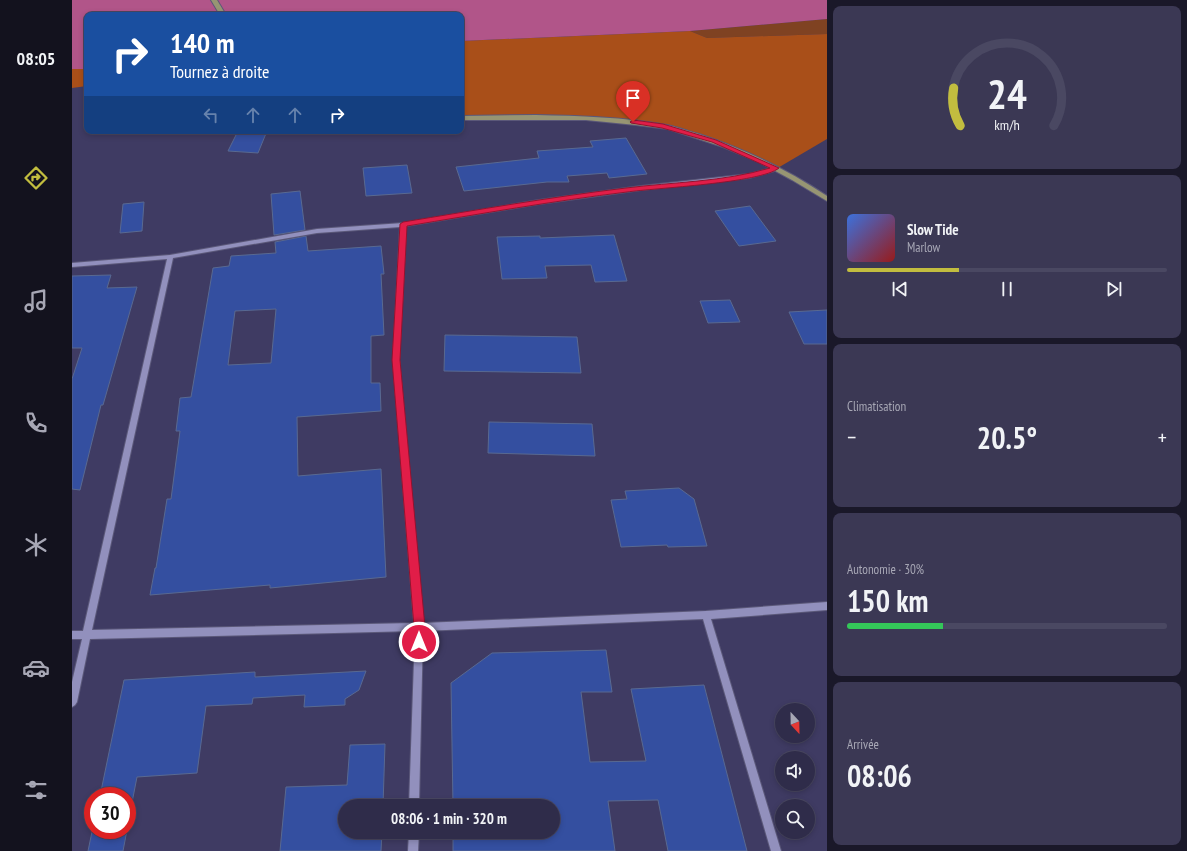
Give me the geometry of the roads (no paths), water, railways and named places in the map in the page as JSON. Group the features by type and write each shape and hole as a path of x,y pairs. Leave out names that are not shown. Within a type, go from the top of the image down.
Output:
{"main road":[{"path":"214,0 221,12"},
{"path":"464,118 603,118 663,126 714,141 776,168 813,189 827,199"}],"street":[{"path":"72,265 170,257 317,231 403,224 539,202 641,188 749,176 776,168"},
{"path":"403,224 396,360 419,627 414,799"},
{"path":"72,702 170,257"},
{"path":"72,635 419,627 706,615 827,606"},
{"path":"706,615 776,851"},
{"path":"413,851 414,839"}]}
